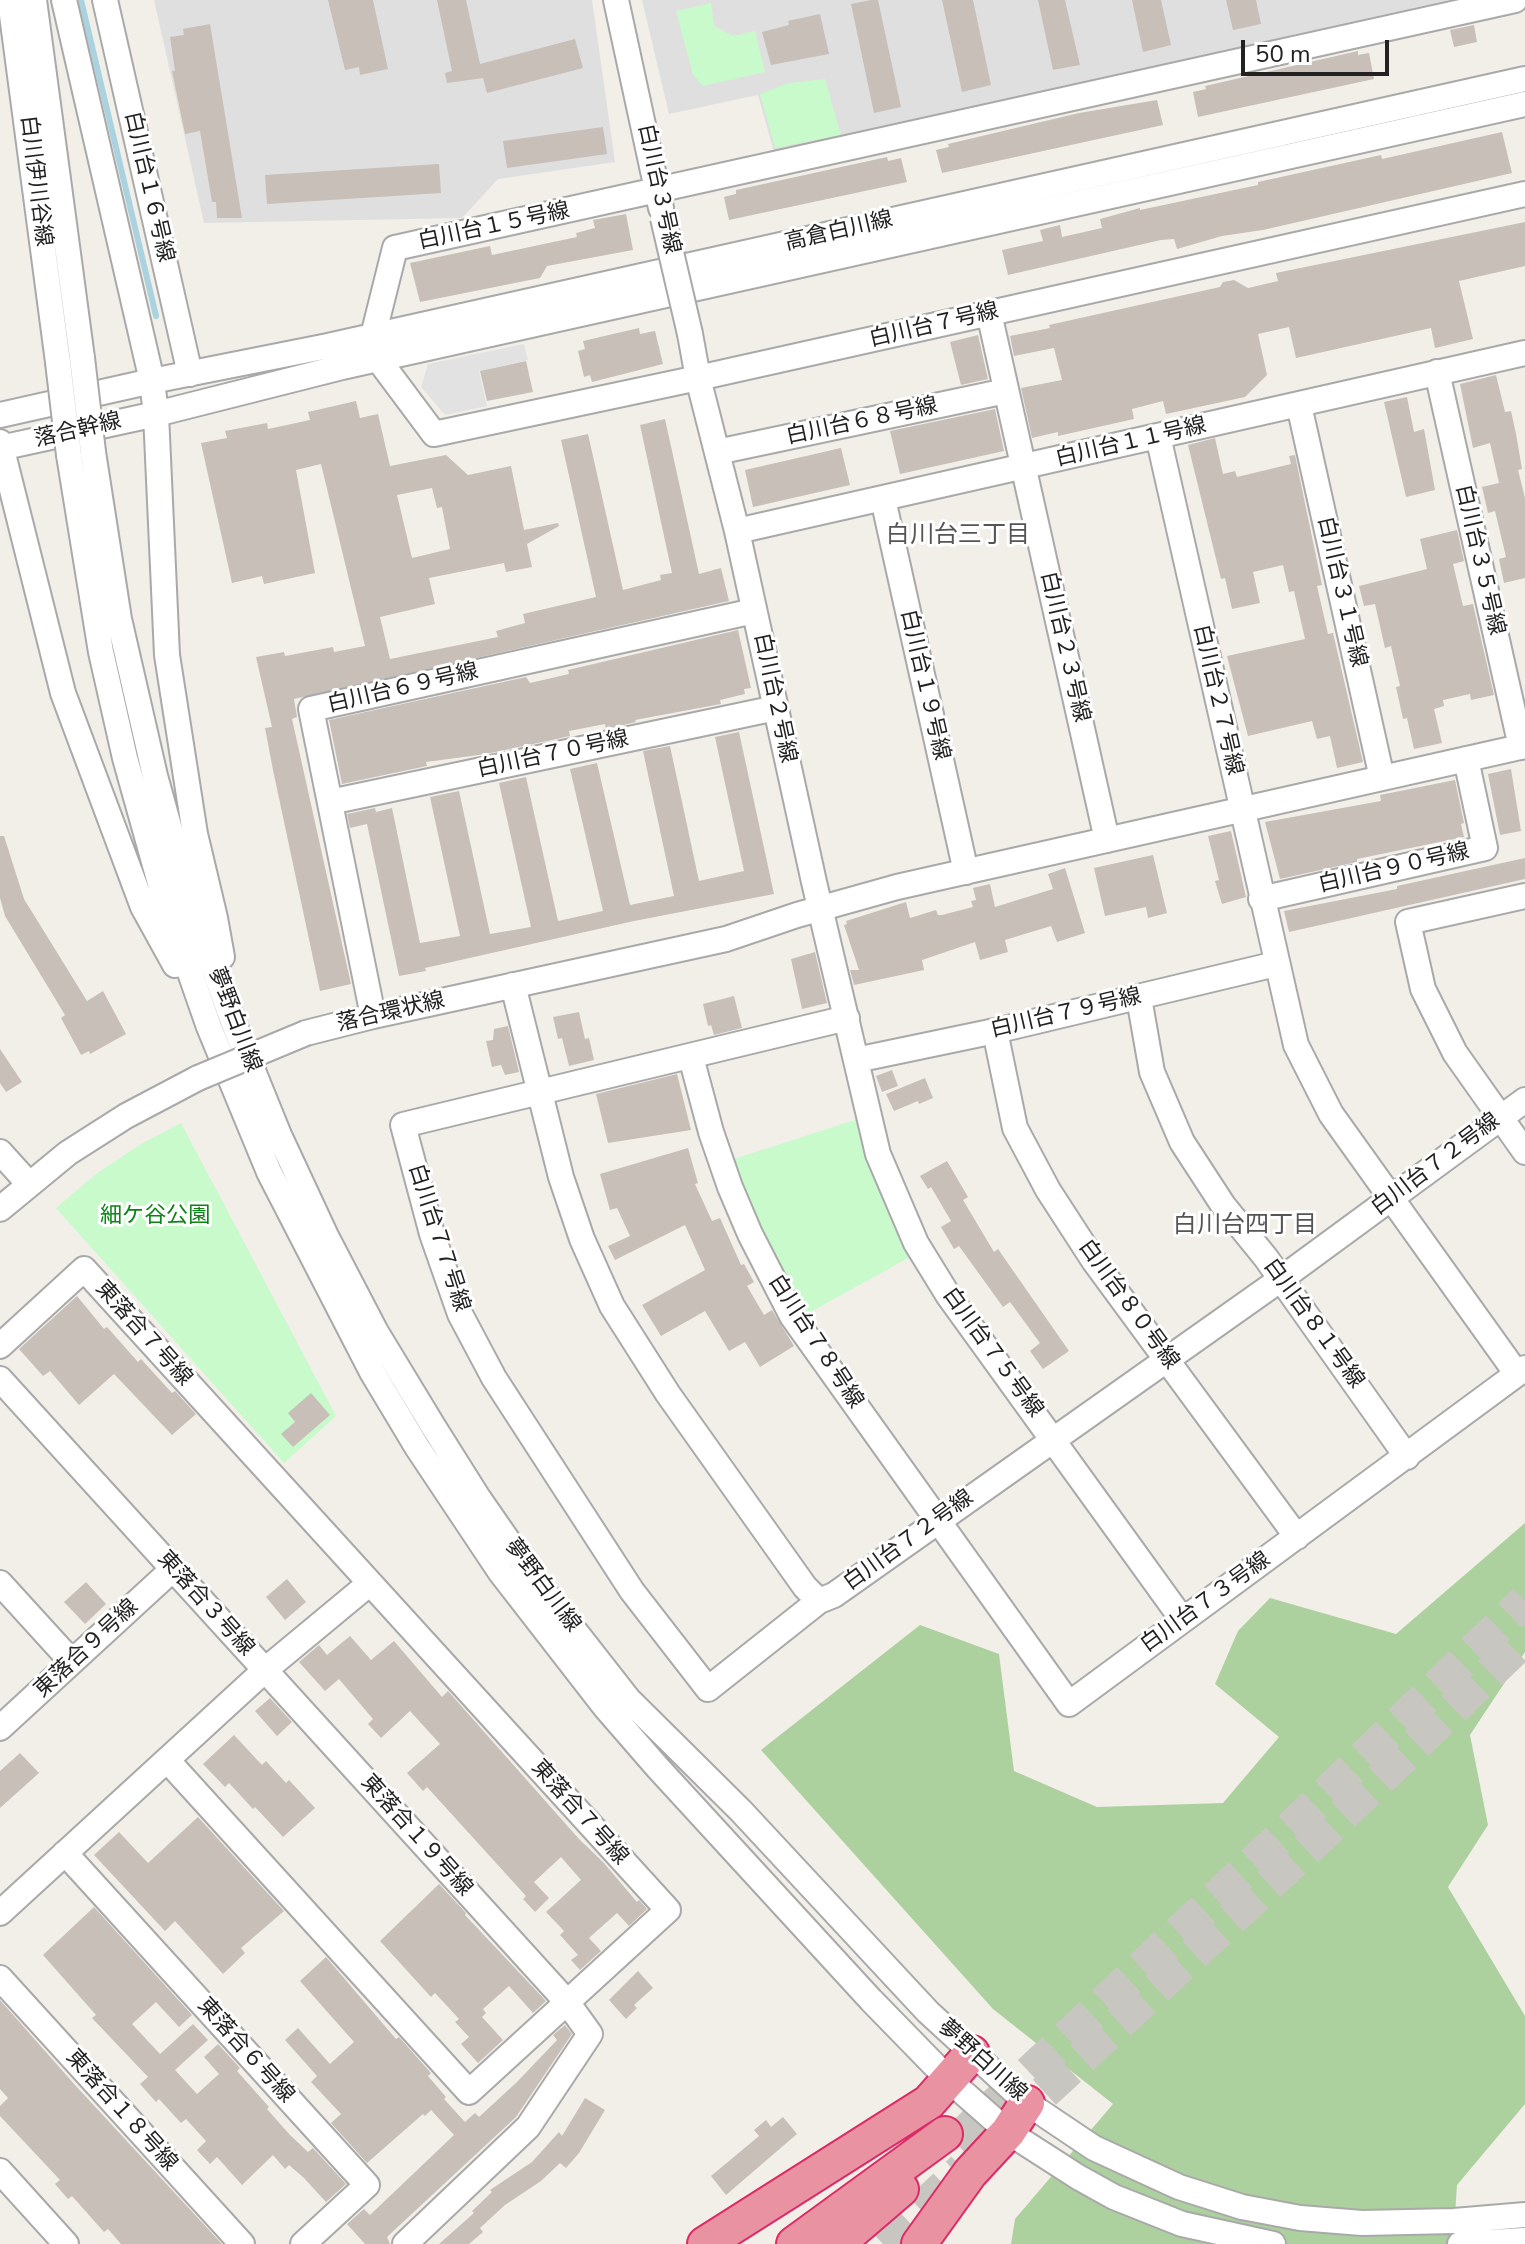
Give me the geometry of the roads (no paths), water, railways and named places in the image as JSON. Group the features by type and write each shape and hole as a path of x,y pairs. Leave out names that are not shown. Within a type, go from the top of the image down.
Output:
{"highway":[{"path":"705,2244 929,2102 972,2053"},
{"path":"919,2244 970,2173 1008,2132 1027,2103"},
{"path":"794,2244 950,2138 837,2244"}],"street":[{"name":"白川伊川谷線","path":"10,0 70,360"},
{"name":"白川伊川谷線","path":"34,0 70,360"},
{"path":"64,0 152,381 167,655 195,834 215,918 232,1019"},
{"name":"白川台１６号線","path":"105,0 190,374"},
{"name":"白川台３号線","path":"616,0 698,378"},
{"path":"659,192 1515,0"},
{"name":"高倉白川線","path":"277,382 375,348 1525,79"},
{"name":"高倉白川線","path":"152,381 375,348 1525,104"},
{"name":"白川台１５号線","path":"375,348 395,248 659,192"},
{"name":"白川台７号線","path":"375,348 434,434 1525,194"},
{"name":"白川台２３号線","path":"989,313 1107,840"},
{"name":"白川台１１号線","path":"737,531 1525,353"},
{"path":"70,360 81,453"},
{"name":"白川台３５号線","path":"1437,372 1523,747"},
{"name":"白川台２号線","path":"698,378 737,531 847,1018"},
{"name":"落合幹線","path":"0,415 152,381"},
{"name":"落合幹線","path":"0,448 156,414 277,382"},
{"name":"白川台６８号線","path":"717,452 1006,391"},
{"name":"白川台３１号線","path":"1299,405 1382,778"},
{"name":"白川台２７号線","path":"1158,436 1296,1045 1331,1114 1521,1371"},
{"path":"0,442 63,693 143,907 209,1027"},
{"name":"夢野白川線","path":"81,453 138,710 189,898 232,1019 279,1135 326,1236 376,1332 477,1496 538,1584 650,1722 741,1811 928,2012 1027,2103 1094,2148 1179,2187 1242,2207 1300,2218 1362,2223 1454,2221 1525,2215"},
{"name":"夢野白川線","path":"81,453 101,652 125,758 165,901 209,1027 269,1172 372,1372 417,1447 501,1573 605,1707 871,2000 950,2081 1008,2132 1114,2197 1182,2224 1273,2244"},
{"name":"白川台１９号線","path":"883,499 966,872"},
{"name":"白川台６９号線","path":"373,1016 311,709 754,611"},
{"name":"白川台７０号線","path":"330,802 776,708"},
{"name":"落合環状線","path":"0,1209 56,1161 126,1116 198,1078 306,1033 726,939 897,887 1523,747"},
{"name":"白川台９０号線","path":"1261,899 1485,848 1466,759"},
{"path":"1525,896 1408,922 1423,989 1455,1053 1525,1152"},
{"name":"白川台７９号線","path":"856,1060 998,1042 1141,1008 1276,964"},
{"name":"白川台７２号線","path":"513,985 569,1202 612,1306 668,1394 805,1587 819,1601 834,1595 1281,1279 1525,1100"},
{"name":"白川台８１号線","path":"1141,1008 1152,1072 1182,1142 1223,1205 1266,1258 1407,1457"},
{"name":"白川台７７号線","path":"819,1601 708,1689 687,1665 632,1591 494,1378 460,1314 432,1234 403,1125 847,1018"},
{"name":"白川台７５号線","path":"847,1018 878,1154 916,1243 948,1295 1182,1619"},
{"name":"白川台８０号線","path":"998,1042 1015,1128 1048,1190 1094,1261 1297,1537"},
{"name":"白川台７８号線","path":"691,1057 730,1187 777,1289 826,1366 937,1521"},
{"path":"0,1152 29,1184"},
{"name":"東落合７号線","path":"0,1346 84,1269 668,1910 469,2092 167,1760"},
{"name":"白川台７３号線","path":"937,1521 1069,1704 1521,1371"},
{"name":"東落合３号線","path":"0,1379 265,1670 0,1913"},
{"name":"東落合９号線","path":"0,1728 173,1569"},
{"path":"0,1583 72,1662"},
{"path":"265,1670 370,1583"},
{"name":"東落合１９号線","path":"265,1670 567,2002 590,2034 528,2127 405,2244"},
{"name":"東落合６号線","path":"65,1853 367,2185 303,2244"},
{"name":"東落合１８号線","path":"0,1978 242,2244"},
{"path":"0,2171 66,2244"},
{"path":"1460,2244 1525,2240"}],"waterway":[{"path":"81,0 156,316"}],"tunnel":[{"path":"955,2142 1300,1819 1525,1601"},
{"path":"1007,2127 1318,1839 1525,1639"},
{"path":"883,2244 963,2169"}],"district":[{"name":"白川台三丁目","path":"958,536"},
{"name":"白川台四丁目","path":"1245,1226"}],"park label":[{"name":"細ケ谷公園","path":"155,1217"}]}
